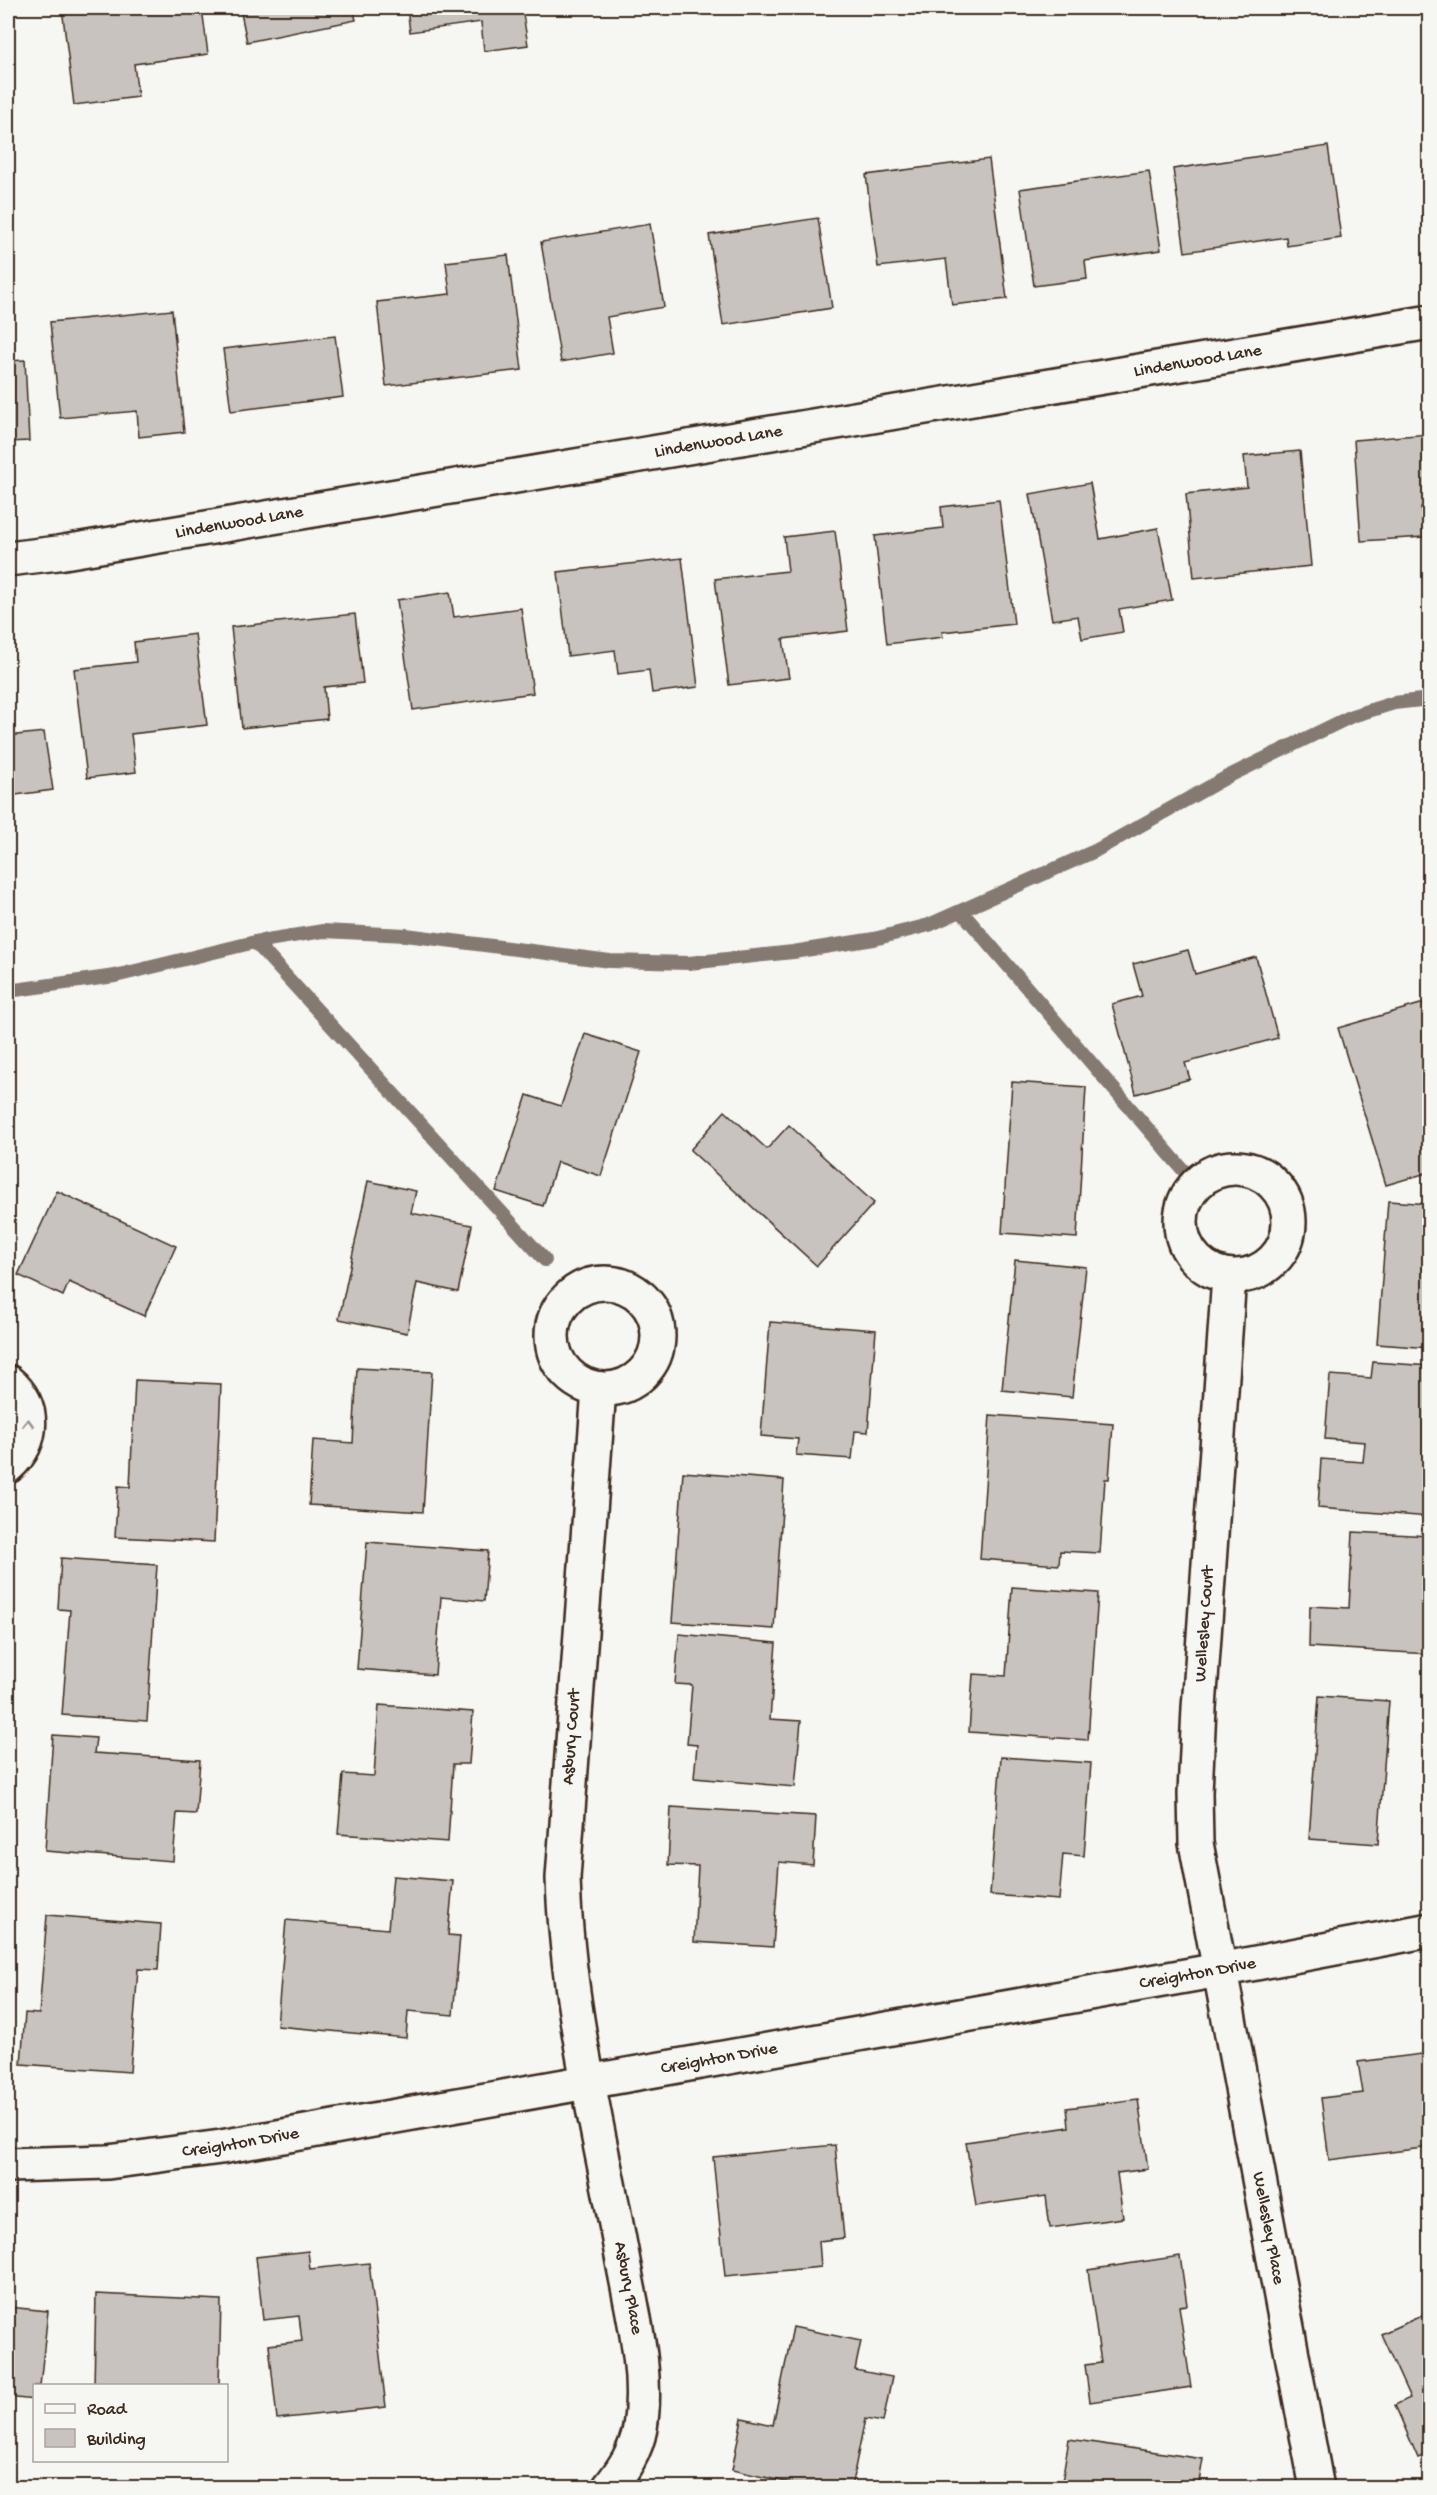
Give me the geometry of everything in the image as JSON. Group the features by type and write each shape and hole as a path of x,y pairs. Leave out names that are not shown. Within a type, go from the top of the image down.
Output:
{"street":[{"name":"Lindenwood Lane","path":"8,559 58,553 853,421 1430,322"},
{"name":"Wellesley Court","path":"1219,1970 1197,1843 1195,1793 1229,1276"},
{"path":"8,1382 20,1392 28,1408 30,1423 26,1440 8,1466"},
{"name":"Asbury Court","path":"587,2083 573,2011 564,1936 563,1878 599,1389"},
{"name":"Creighton Drive","path":"8,2165 108,2162 220,2147 1219,1970 1430,1930"},
{"name":"Wellesley Place","path":"1219,1970 1317,2487"},
{"name":"Asbury Place","path":"587,2083 605,2165 636,2336 642,2388 640,2428 634,2451 609,2487"}],"building":[{"path":"62,8 202,8 208,54 134,64 138,97 74,105"},
{"path":"240,8 353,8 356,20 247,42"},
{"path":"407,8 522,8 528,45 484,51 481,22 410,32"},
{"path":"1328,146 1341,238 1287,246 1286,237 1185,252 1173,169"},
{"path":"989,159 1007,299 952,305 946,259 878,267 866,175"},
{"path":"1149,171 1161,250 1085,261 1087,279 1034,286 1020,189"},
{"path":"818,218 832,308 723,325 709,235"},
{"path":"650,224 664,307 607,317 613,353 561,362 541,242"},
{"path":"508,255 522,370 386,386 377,302 450,294 446,262"},
{"path":"172,310 184,432 139,437 137,411 60,418 50,322"},
{"path":"335,336 343,397 231,411 223,349"},
{"path":"25,360 29,441 8,442 8,361"},
{"path":"1430,434 1430,506 1421,507 1424,537 1361,541 1354,440"},
{"path":"1300,451 1311,566 1194,578 1186,494 1247,487 1244,456"},
{"path":"1090,483 1100,539 1158,528 1172,600 1119,609 1123,632 1082,639 1078,616 1052,620 1030,494"},
{"path":"999,500 1014,624 942,632 943,637 887,644 875,536 943,528 941,507"},
{"path":"835,531 848,631 783,639 789,678 729,685 715,579 788,571 784,537"},
{"path":"682,558 698,687 652,693 649,670 618,674 615,650 568,656 558,572"},
{"path":"450,592 454,617 521,608 533,693 413,710 397,600"},
{"path":"355,614 363,683 324,687 327,719 242,728 231,627"},
{"path":"195,634 207,725 131,734 136,772 87,778 74,669 136,662 134,642"},
{"path":"44,732 53,790 8,796 8,736"},
{"path":"1188,950 1195,974 1256,957 1278,1038 1185,1063 1190,1079 1136,1094 1112,1004 1142,996 1133,964"},
{"path":"1424,1003 1430,1021 1430,1172 1386,1185 1338,1028"},
{"path":"585,1034 641,1052 601,1176 557,1162 543,1206 496,1191 527,1095 561,1106"},
{"path":"1012,1082 1086,1087 1077,1238 1002,1233"},
{"path":"725,1111 767,1149 789,1125 874,1203 817,1266 690,1150"},
{"path":"368,1181 416,1191 411,1213 472,1225 458,1292 417,1283 407,1333 339,1319"},
{"path":"57,1191 176,1246 144,1316 69,1282 63,1296 18,1275"},
{"path":"1388,1201 1430,1204 1430,1348 1377,1344"},
{"path":"1015,1260 1086,1267 1072,1397 1002,1390"},
{"path":"770,1322 876,1330 868,1432 855,1431 852,1459 796,1455 798,1439 761,1436"},
{"path":"1373,1362 1430,1366 1430,1517 1318,1508 1321,1459 1363,1462 1365,1442 1325,1439 1330,1375 1371,1378"},
{"path":"357,1368 432,1372 423,1512 309,1505 313,1440 353,1443"},
{"path":"135,1380 221,1384 214,1542 115,1537 118,1486 130,1487"},
{"path":"990,1415 1113,1424 1109,1479 1105,1479 1100,1553 1060,1551 1059,1565 980,1559"},
{"path":"683,1472 784,1480 774,1629 672,1622"},
{"path":"1353,1532 1430,1536 1430,1654 1309,1647 1310,1606 1349,1608"},
{"path":"367,1542 488,1551 484,1601 441,1597 435,1675 357,1669"},
{"path":"61,1558 157,1565 147,1721 62,1715 70,1610 58,1609"},
{"path":"1012,1587 1098,1593 1088,1740 969,1732 973,1674 1006,1676"},
{"path":"679,1634 776,1643 770,1719 801,1721 795,1787 694,1778 697,1745 687,1744 692,1685 675,1684"},
{"path":"1319,1696 1389,1701 1378,1844 1309,1839"},
{"path":"379,1705 473,1712 469,1764 453,1764 448,1842 338,1834 343,1774 374,1776"},
{"path":"53,1735 96,1738 94,1753 200,1760 196,1814 177,1813 173,1861 45,1851"},
{"path":"1001,1757 1091,1763 1084,1856 1063,1854 1059,1900 990,1895"},
{"path":"671,1807 816,1816 813,1865 779,1862 773,1947 694,1942 698,1866 668,1865"},
{"path":"393,1876 453,1881 448,1935 460,1936 453,2015 408,2011 406,2038 277,2026 286,1920 388,1929"},
{"path":"47,1915 161,1924 158,1970 138,1969 130,2072 21,2064 25,2013 39,2014"},
{"path":"1430,2053 1430,2147 1329,2160 1321,2098 1363,2093 1358,2062"},
{"path":"1138,2099 1148,2169 1117,2173 1123,2218 1050,2228 1046,2196 976,2206 966,2142 1069,2127 1067,2108"},
{"path":"835,2145 844,2238 819,2241 821,2267 725,2276 713,2157"},
{"path":"308,2251 310,2269 369,2263 386,2407 277,2419 269,2345 302,2341 299,2316 263,2320 256,2257"},
{"path":"1180,2256 1187,2305 1179,2306 1191,2387 1090,2402 1085,2365 1101,2363 1088,2270"},
{"path":"96,2294 221,2300 219,2384 94,2384"},
{"path":"8,2307 48,2311 40,2384 33,2384 33,2400 8,2397"},
{"path":"1430,2312 1430,2453 1418,2458 1395,2405 1410,2398 1381,2334"},
{"path":"793,2327 861,2341 855,2370 892,2377 883,2422 865,2419 851,2488 813,2488 732,2470 742,2418 773,2425"},
{"path":"1069,2439 1203,2459 1198,2488 1061,2488"}],"waterway":[{"path":"8,991 115,976 255,942 323,931 406,935 610,961 689,963 793,952 874,939 929,925 1095,851 1227,777 1352,716 1394,703 1430,699"},
{"path":"961,911 1196,1185"},
{"path":"255,942 545,1260"}]}
